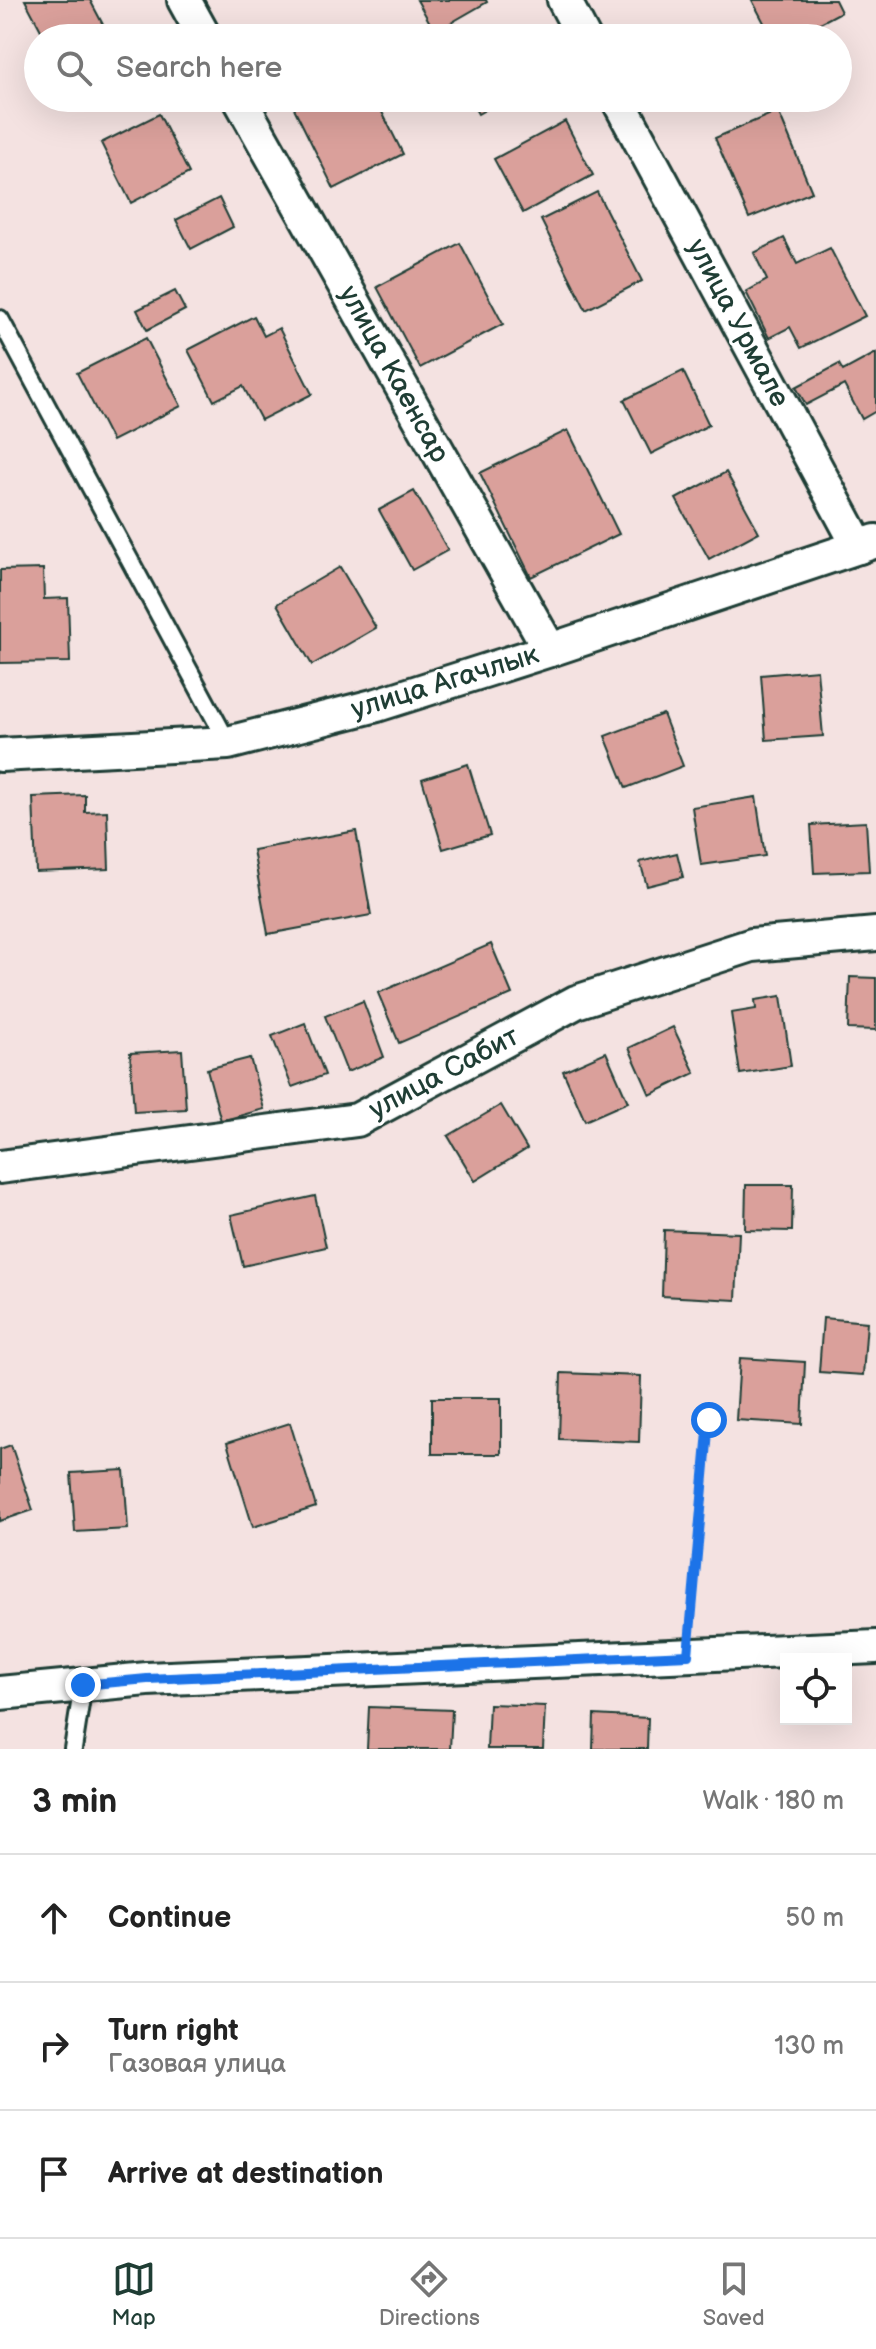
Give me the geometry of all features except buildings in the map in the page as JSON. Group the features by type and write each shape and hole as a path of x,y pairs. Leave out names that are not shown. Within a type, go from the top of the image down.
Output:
{"street":[{"path":"184,0 197,24"},
{"path":"564,0 577,24"},
{"name":"улица Каенсар","path":"247,112 550,650"},
{"name":"улица Урмале","path":"625,112 868,544"},
{"name":"улица Агачлык","path":"0,755 228,743 377,705 868,544"},
{"name":"улица Сабит","path":"0,1167 357,1120 576,1002 752,945 876,934"},
{"path":"0,1693 147,1679 876,1647"}],"lane":[{"path":"0,319 228,743"},
{"path":"73,1749 83,1685"}],"path":[{"path":"688,1655 709,1420"}],"route":[{"path":"83,1685 147,1679 688,1655 709,1420"}]}
